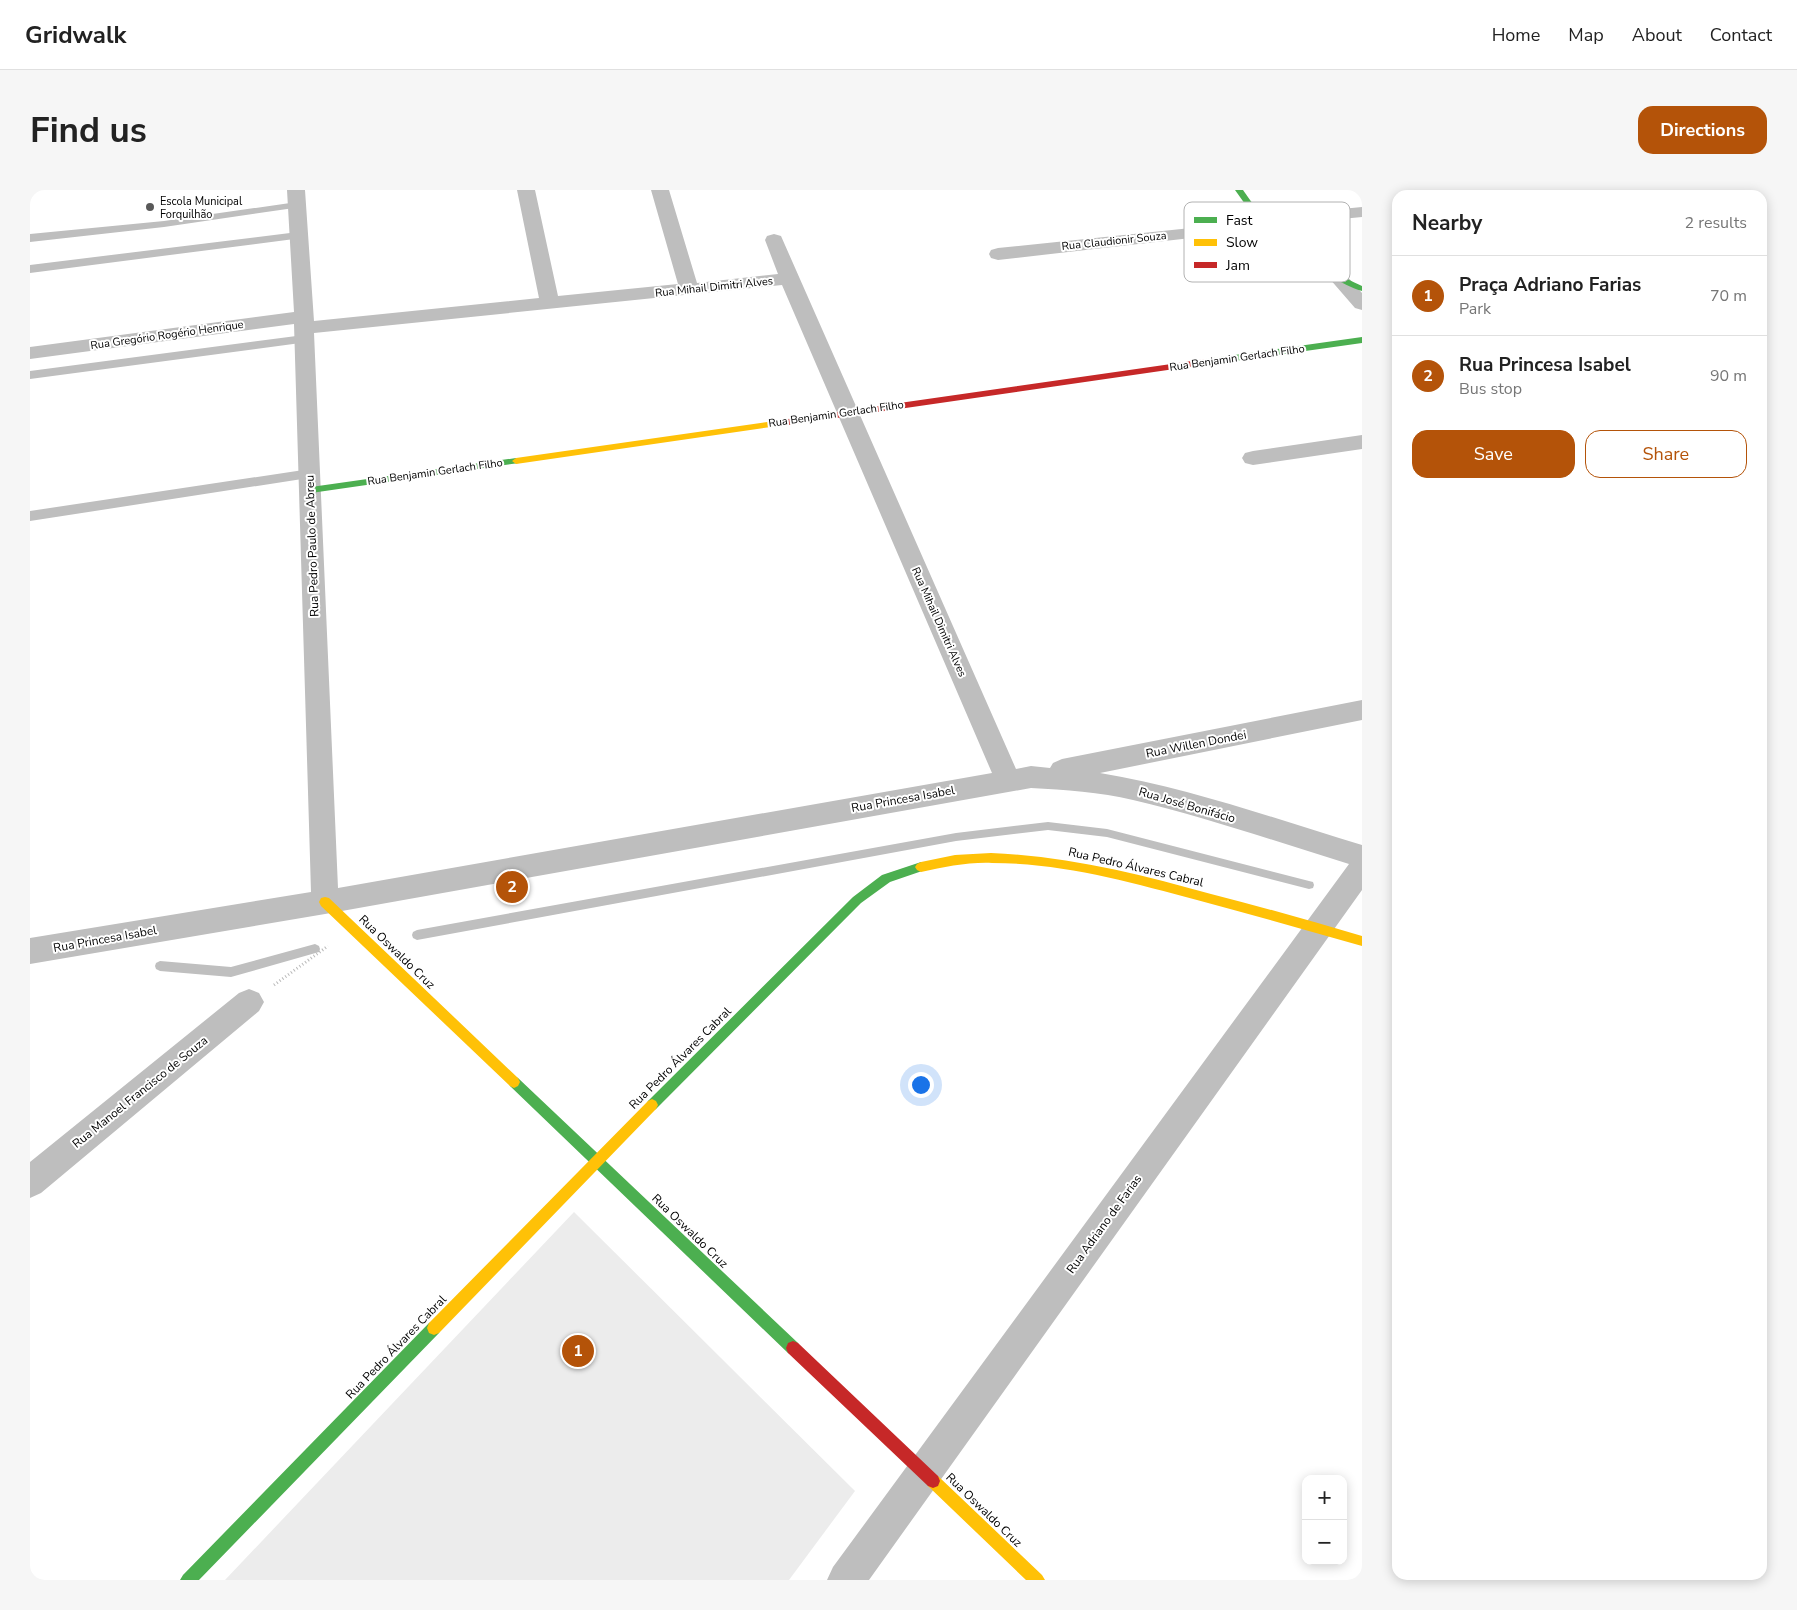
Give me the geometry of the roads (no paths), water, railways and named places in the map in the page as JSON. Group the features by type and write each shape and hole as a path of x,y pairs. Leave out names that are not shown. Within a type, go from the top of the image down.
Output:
{"street":[{"path":"526,190 550,303"},
{"path":"660,190 688,289"},
{"path":"1239,190 1247,202"},
{"name":"Rua Pedro Paulo de Abreu","path":"297,197 304,328 325,902"},
{"name":"Rua Claudionir Souza","path":"998,254 1184,233"},
{"path":"774,240 789,279"},
{"name":"Rua Mihail Dimitri Alves","path":"304,328 789,279 847,412 1019,778"},
{"path":"1342,282 1362,304"},
{"path":"1347,282 1362,289"},
{"name":"Rua Gregório Rogério Henrique","path":"30,353 304,328"},
{"name":"Rua Benjamin Gerlach Filho","path":"310,482 847,412 1362,340"},
{"path":"1253,458 1362,442"},
{"name":"Rua Willen Dondei","path":"1019,778 1362,710"},
{"name":"Rua José Bonifácio","path":"1019,778 1092,782 1132,790 1194,805 1362,857"},
{"name":"Rua Princesa Isabel","path":"30,952 325,902 1019,778"},
{"name":"Rua Pedro Álvares Cabral","path":"188,1580 597,1161 857,900 877,884 896,873 950,862 989,858 1033,860 1077,866 1189,892 1319,927 1362,941"},
{"name":"Rua Adriano de Farias","path":"846,1580 1362,868"},
{"name":"Rua Oswaldo Cruz","path":"325,902 1037,1580"},
{"name":"Rua Manoel Francisco de Souza","path":"30,1182 249,1002"}],"lane":[{"path":"30,238 164,224 297,197"},
{"path":"30,269 298,236"},
{"path":"30,375 304,328"},
{"path":"30,516 310,482"}],"waterway":[{"path":"417,935 956,837 1048,826 1107,833 1309,885"},
{"path":"160,966 231,972 315,949"}],"place":[{"name":"Escola Municipal Forquilhão","path":"150,207"},
{"name":"Rua Princesa Isabel","path":"512,887"},
{"name":"Praça Adriano Farias","path":"578,1351"}]}
